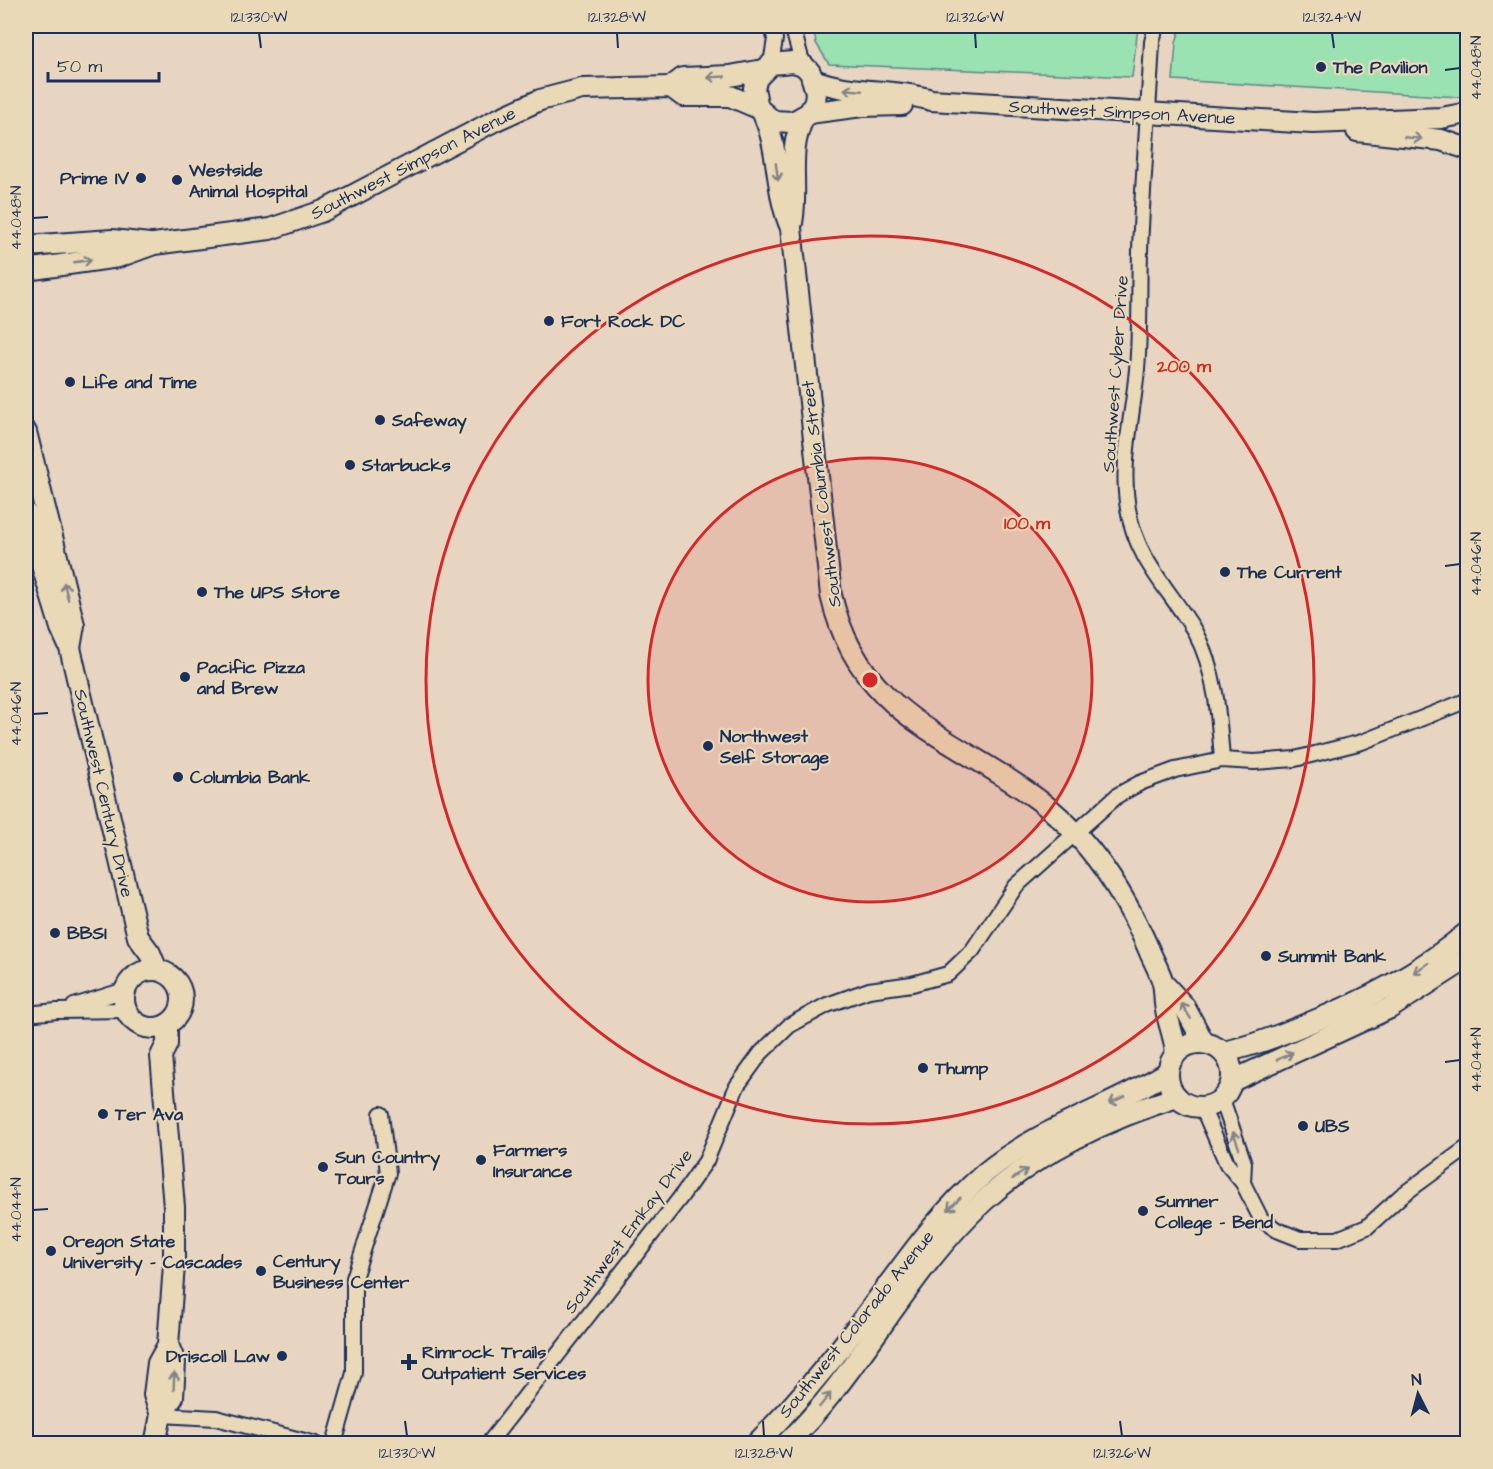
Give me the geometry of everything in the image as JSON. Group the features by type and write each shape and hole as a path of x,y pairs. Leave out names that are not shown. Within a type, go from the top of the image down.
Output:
{"street":[{"path":"772,26 775,39 767,67 754,88 761,112 783,124 806,115 815,102 809,73 792,26"},
{"name":"Southwest Cyber Drive","path":"1156,26 1152,42 1140,231 1141,295 1137,371 1125,460 1127,507 1132,531 1142,554 1195,632 1217,702 1222,760"},
{"path":"767,67 782,61 809,73"},
{"name":"Southwest Simpson Avenue","path":"26,270 118,257 154,244 270,229 323,211 496,120 540,100 582,89 671,87 683,78 730,76 767,67"},
{"name":"Southwest Simpson Avenue","path":"809,73 847,89 910,94 931,100 1313,123 1441,118 1467,113"},
{"name":"Southwest Simpson Avenue","path":"671,87 683,96 730,96 761,112"},
{"name":"Southwest Simpson Avenue","path":"806,115 862,106 909,105 931,100"},
{"name":"Southwest Columbia Street","path":"761,112 773,144 782,208 791,228"},
{"name":"Southwest Columbia Street","path":"806,115 797,130 793,151 795,207 791,228 826,555 834,607 845,639 873,682 895,706 945,741 1033,796 1075,832 1098,858 1126,900 1163,983 1172,1063"},
{"path":"1467,120 1467,139"},
{"name":"Southwest Simpson Avenue","path":"1313,123 1373,134 1441,140 1467,149"},
{"name":"Southwest Simpson Avenue","path":"26,246 112,240 154,244"},
{"name":"Southwest Century Drive","path":"26,432 74,625 70,648"},
{"path":"26,465 39,484"},
{"name":"Southwest Century Drive","path":"26,513 61,628 70,648 138,937 150,953 157,970 173,978 182,994 180,1012 157,1027 167,1044 161,1056 174,1207 174,1265 168,1345 175,1362 173,1397 161,1415 155,1443"},
{"name":"Southwest Emkay Drive","path":"488,1443 680,1198 706,1161 737,1086 761,1053 790,1025 827,1005 869,990 912,984 948,974 972,951 1016,886 1118,795 1140,783 1175,770 1222,760 1254,762 1295,759 1362,742 1467,700"},
{"path":"1223,1052 1253,1046 1360,1002 1434,959 1467,932"},
{"name":"Southwest Century Drive","path":"126,1010 138,937"},
{"path":"1232,1081 1229,1060 1223,1052 1204,1043 1184,1047 1172,1063 1171,1090 1184,1103 1202,1107 1222,1099 1232,1081 1390,1008 1467,958"},
{"path":"57,1011 129,984 147,971 157,970"},
{"name":"Southwest Columbia Street","path":"1163,983 1184,1006 1204,1043"},
{"path":"26,1014 126,1010 131,1018 157,1027"},
{"name":"Southwest Colorado Avenue","path":"756,1443 792,1408 857,1327 903,1261 985,1173 1057,1127 1140,1089 1172,1063"},
{"name":"Southwest Colorado Avenue","path":"786,1443 856,1361 932,1258 985,1200 1015,1176 1060,1148 1146,1106 1177,1097"},
{"path":"1222,1099 1244,1163 1243,1183"},
{"path":"1202,1107 1227,1164 1243,1183 1261,1219 1277,1230 1300,1239 1337,1239 1367,1227 1401,1196 1467,1147"},
{"path":"334,1443 354,1372 354,1278 388,1173 381,1114"},
{"path":"161,1415 216,1418 316,1443"}],"green space":[{"path":"813,26 1138,26 1132,77 829,64 816,43"},
{"name":"The Pavilion","path":"1181,26 1467,26 1467,91 1460,97 1173,80 1176,43"}],"place":[{"name":"The Pavilion","path":"1321,67"},
{"name":"Prime IV","path":"141,178"},
{"name":"Westside Animal Hospital","path":"177,180"},
{"name":"Fort Rock DC","path":"549,321"},
{"name":"Life and Time","path":"70,382"},
{"name":"Safeway","path":"380,420"},
{"name":"Starbucks","path":"350,465"},
{"name":"The Current","path":"1225,572"},
{"name":"The UPS Store","path":"202,592"},
{"name":"Pacific Pizza and Brew","path":"185,677"},
{"name":"Northwest Self Storage","path":"708,746"},
{"name":"Columbia Bank","path":"178,777"},
{"name":"BBSI","path":"55,933"},
{"name":"Summit Bank","path":"1266,956"},
{"name":"Thump","path":"923,1068"},
{"name":"Ter Ava","path":"103,1114"},
{"name":"UBS","path":"1303,1126"},
{"name":"Farmers Insurance","path":"481,1160"},
{"name":"Sun Country Tours","path":"323,1167"},
{"name":"Sumner College - Bend","path":"1143,1211"},
{"name":"Oregon State University - Cascades","path":"51,1251"},
{"name":"Century Business Center","path":"261,1271"},
{"name":"Driscoll Law","path":"282,1356"},
{"name":"Rimrock Trails Outpatient Services","path":"409,1362"}]}
